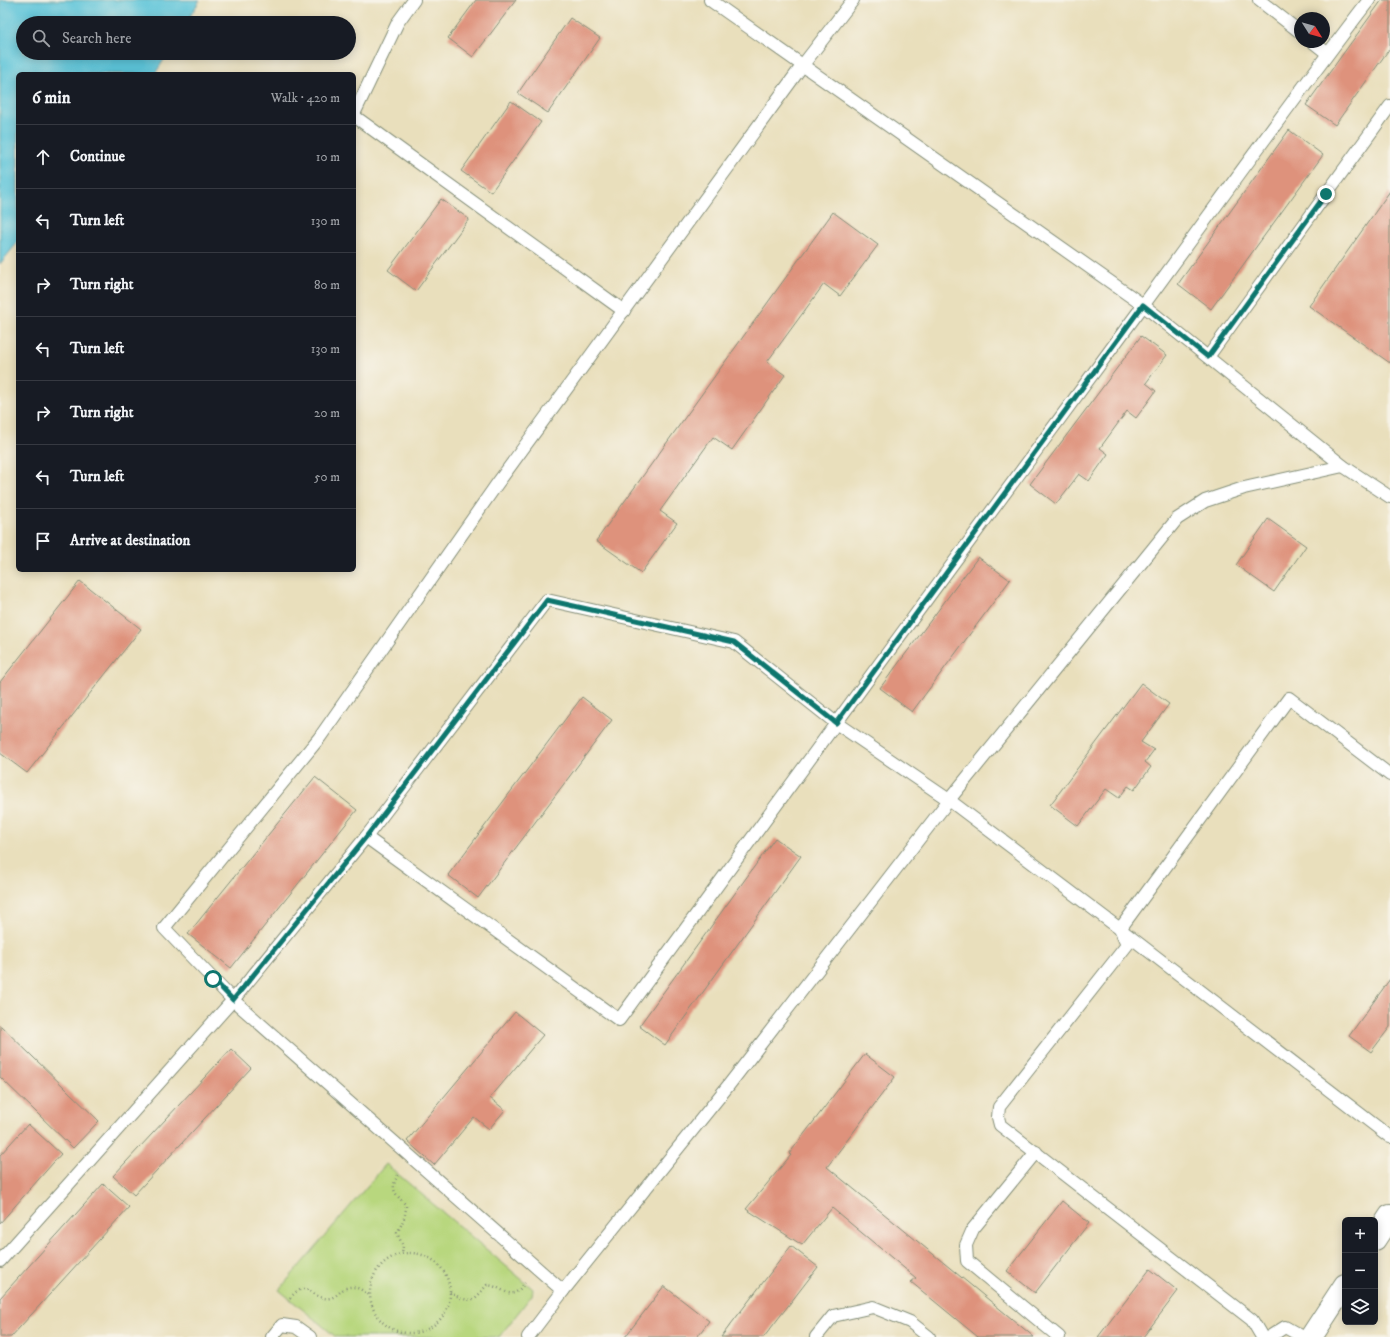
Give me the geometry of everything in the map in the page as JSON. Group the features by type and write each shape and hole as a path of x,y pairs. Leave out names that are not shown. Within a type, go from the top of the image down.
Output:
{"street":[{"path":"1378,1234 1390,1216"},
{"path":"1310,1337 1342,1289"}],"lane":[{"path":"356,111 398,22 414,0"},
{"path":"710,0 1143,305 1343,466 1390,497"},
{"path":"563,1290 233,1000 164,928 320,737 497,484 802,66 853,0"},
{"path":"1259,0 1294,27"},
{"path":"366,837 619,1020 1327,53 1369,0"},
{"path":"1321,48 1327,53"},
{"path":"1208,357 1390,106"},
{"path":"356,116 624,311"},
{"path":"528,1337 563,1290 728,1086 949,800 1177,519 1205,501 1244,488 1343,466"},
{"path":"0,1261 233,1000 366,837 547,600 734,642 836,723 949,800 1120,929 1390,1137"},
{"path":"1120,929 1289,698 1390,775"},
{"path":"1120,929 1127,945 999,1107 998,1117 1000,1125 1252,1320 1262,1337"},
{"path":"1036,1152 974,1229 966,1245 967,1261 1059,1337"},
{"path":"816,1337 832,1316 873,1307 910,1322 930,1337"},
{"path":"272,1337 282,1326 296,1327 310,1337"},
{"path":"1269,1337 1285,1327 1304,1337"}],"path":[{"path":"398,1175 394,1182 394,1190 396,1196 406,1205 406,1213 397,1233 403,1246 402,1254"},
{"path":"402,1254 419,1254 433,1260 441,1268 447,1278 450,1292 450,1299 447,1309 440,1320 431,1327 416,1333 408,1334 396,1332 386,1326 372,1307 370,1295 371,1283 376,1272 392,1257 402,1254"},
{"path":"450,1292 464,1299 471,1300 487,1286 494,1286 513,1294 518,1293 525,1283"},
{"path":"290,1298 297,1290 303,1289 309,1290 322,1298 332,1298 345,1288 350,1287 356,1287 370,1295"},
{"path":"416,1333 419,1337"}],"green space":[{"path":"386,1164 533,1289 532,1295 499,1337 336,1337 279,1290"}],"water":[{"path":"0,0 200,0 190,16 16,16 16,60 164,60 156,72 16,72 16,244 0,264"}],"building":[{"path":"476,0 516,0 473,57 448,38"},
{"path":"1382,0 1390,0 1390,48 1335,125 1306,105"},
{"path":"570,18 600,38 548,113 518,93"},
{"path":"511,101 541,122 491,192 461,171"},
{"path":"1289,130 1323,155 1211,309 1178,284"},
{"path":"1390,191 1390,363 1309,306"},
{"path":"441,199 469,219 416,291 388,270"},
{"path":"833,212 878,245 840,296 824,284 767,362 785,375 732,450 713,437 660,511 677,523 641,573 596,541"},
{"path":"1141,336 1167,355 1146,383 1156,391 1136,418 1127,411 1100,448 1108,454 1089,481 1079,474 1056,504 1030,484"},
{"path":"1268,519 1306,546 1274,592 1236,565"},
{"path":"978,557 1010,580 912,712 880,688"},
{"path":"80,581 141,629 27,773 0,753 0,682"},
{"path":"1141,683 1169,704 1141,742 1154,750 1145,762 1151,767 1134,790 1128,786 1119,798 1106,789 1078,826 1050,805"},
{"path":"582,697 612,720 478,898 448,875"},
{"path":"315,777 357,810 231,968 188,934"},
{"path":"775,838 801,856 665,1045 639,1026"},
{"path":"1390,979 1390,1027 1371,1052 1349,1036"},
{"path":"515,1012 543,1035 490,1098 505,1110 489,1129 474,1117 434,1165 407,1141"},
{"path":"0,1025 99,1121 73,1148 0,1077"},
{"path":"231,1049 251,1068 134,1195 113,1176"},
{"path":"865,1054 895,1077 827,1167 1034,1337 978,1337 911,1282 916,1278 832,1208 802,1245 746,1209 791,1155 789,1154"},
{"path":"28,1124 61,1154 0,1223 0,1155"},
{"path":"103,1184 129,1207 11,1337 0,1337 0,1298"},
{"path":"1062,1201 1089,1223 1035,1293 1007,1271"},
{"path":"791,1246 818,1267 764,1337 721,1337"},
{"path":"1150,1269 1178,1291 1143,1337 1098,1337"},
{"path":"664,1286 709,1321 697,1337 625,1337"}],"route":[{"path":"213,979 233,1000 366,837 547,600 734,642 836,723 1143,305 1208,357 1326,194"}]}
